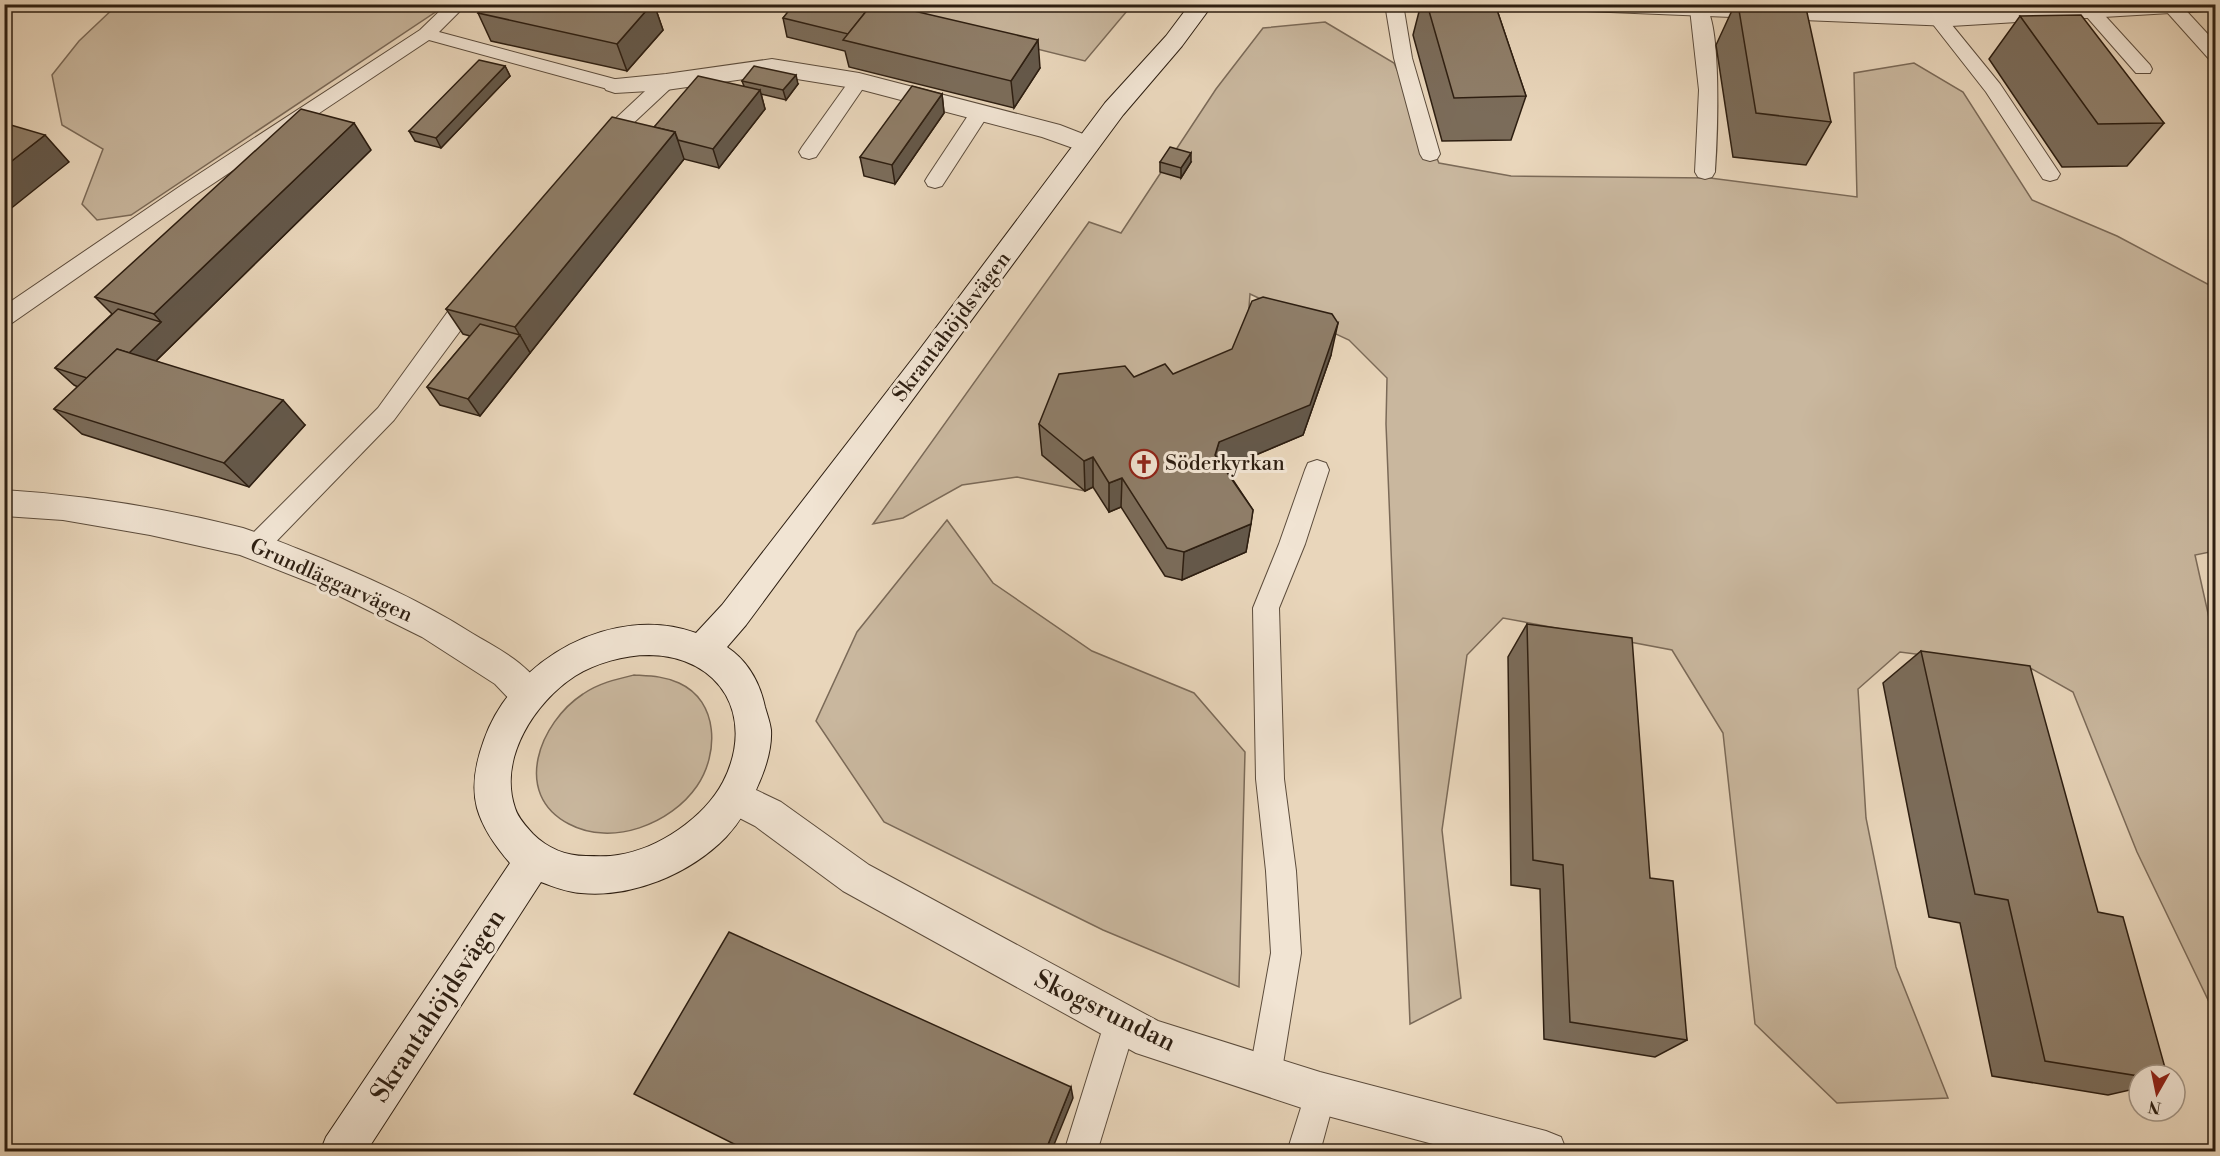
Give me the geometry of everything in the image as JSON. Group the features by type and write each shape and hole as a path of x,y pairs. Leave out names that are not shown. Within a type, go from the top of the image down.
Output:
{"street":[{"name":"Skrantahöjdsvägen","path":"702,651 735,615 1087,145 1202,4"},
{"path":"1586,4 1937,18 1968,11 2092,12 2204,4"},
{"path":"615,85 666,82 772,67 859,81 1051,131 1087,145"},
{"name":"Grundläggarvägen","path":"4,503 63,507 150,522 243,542 331,576 434,627 507,673 528,695"},
{"path":"645,639 675,642 702,651 725,665 741,686 752,710 754,738 748,768 735,797 717,820 695,841 669,857 642,868 613,875 584,876 557,870 534,859 514,843 500,822 493,797 492,771 498,745 511,719 528,695 553,673 582,655 613,644 645,639"},
{"name":"Skogsrundan","path":"735,797 768,814 856,878 1150,1039 1320,1093 1546,1152"},
{"name":"Skrantahöjdsvägen","path":"341,1152 427,1026 534,859"}],"lane":[{"path":"4,317 186,192 426,34 458,4"},
{"path":"1394,4 1403,58 1430,154"},
{"path":"2172,7 2216,55"},
{"path":"1699,9 1709,80 1710,128 1705,172"},
{"path":"2092,12 2143,69"},
{"path":"1937,18 1993,88 2050,174"},
{"path":"426,34 615,85"},
{"path":"809,152 859,81"},
{"path":"589,161 620,125 666,82"},
{"path":"935,181 980,112"},
{"path":"255,547 386,414 457,316 488,279"},
{"path":"1265,1076 1287,953 1281,871 1270,779 1266,608 1292,544 1317,470"},
{"path":"1080,1152 1120,1024"},
{"path":"1303,1152 1320,1093"}],"shaded area":[{"path":"882,4 1132,5 1085,61 878,9"},
{"path":"117,5 446,5 131,215 97,220 82,204 103,149 62,125 52,75 79,41"},
{"path":"1325,22 1394,63 1439,163 1511,176 1710,178 1857,197 1854,73 1914,63 1963,92 2032,200 2117,236 2215,288 2215,551 2195,555 2216,649 2215,1006 2211,1006 2137,852 2073,692 2032,669 1900,652 1858,689 1866,818 1896,967 1948,1098 1837,1103 1755,1024 1723,733 1672,650 1503,618 1467,655 1442,830 1461,998 1410,1024 1386,424 1387,378 1349,340 1250,294 1247,333 1228,381 1085,491 1017,477 962,485 903,518 873,524 1089,222 1121,233 1216,89 1263,28"},
{"path":"947,520 993,583 1092,651 1194,693 1245,752 1239,987 1103,930 884,822 816,721 857,632"},
{"path":"634,675 657,677 679,683 692,691 702,702 711,729 712,744 709,759 697,786 686,799 656,821 622,832 586,831 569,824 551,811 541,795 537,777 538,758 544,740 568,706 595,687"}],"building":[{"path":"487,4 652,4 617,44 478,13"},
{"path":"794,4 850,4 868,9 848,34 783,18"},
{"path":"872,4 884,4 1038,40 1011,81 843,40"},
{"path":"1427,4 1495,4 1526,96 1454,98"},
{"path":"1738,4 1770,4 1806,8 1831,122 1756,113"},
{"path":"2081,15 2164,123 2098,124 2020,16"},
{"path":"479,60 505,66 436,138 409,131"},
{"path":"754,66 796,75 783,90 742,81"},
{"path":"698,76 760,90 713,149 678,140 675,132 654,127"},
{"path":"912,86 942,94 892,165 860,157"},
{"path":"301,109 354,123 154,314 95,297"},
{"path":"612,117 675,132 515,327 446,309"},
{"path":"4,123 45,135 4,167"},
{"path":"1170,147 1191,153 1181,168 1160,162"},
{"name":"Söderkyrkan","path":"1263,297 1332,314 1338,323 1310,405 1219,442 1215,455 1253,510 1251,524 1184,552 1167,548 1122,478 1109,483 1093,457 1084,461 1039,424 1059,374 1125,366 1134,377 1165,364 1173,374 1232,349 1252,301"},
{"path":"118,309 161,322 129,353 117,349 87,378 55,368"},
{"path":"480,324 520,335 468,399 427,387"},
{"path":"117,349 283,400 224,463 54,409"},
{"path":"1527,624 1632,638 1650,878 1673,881 1687,1040 1570,1022 1563,865 1533,860"},
{"path":"1921,651 2030,666 2098,912 2123,917 2164,1063 2127,1063 2127,1074 2045,1061 2008,900 1975,894"},
{"path":"729,932 1071,1087 1045,1152 750,1152 634,1094"}],"place":[{"name":"Söderkyrkan","path":"1144,464"}]}
